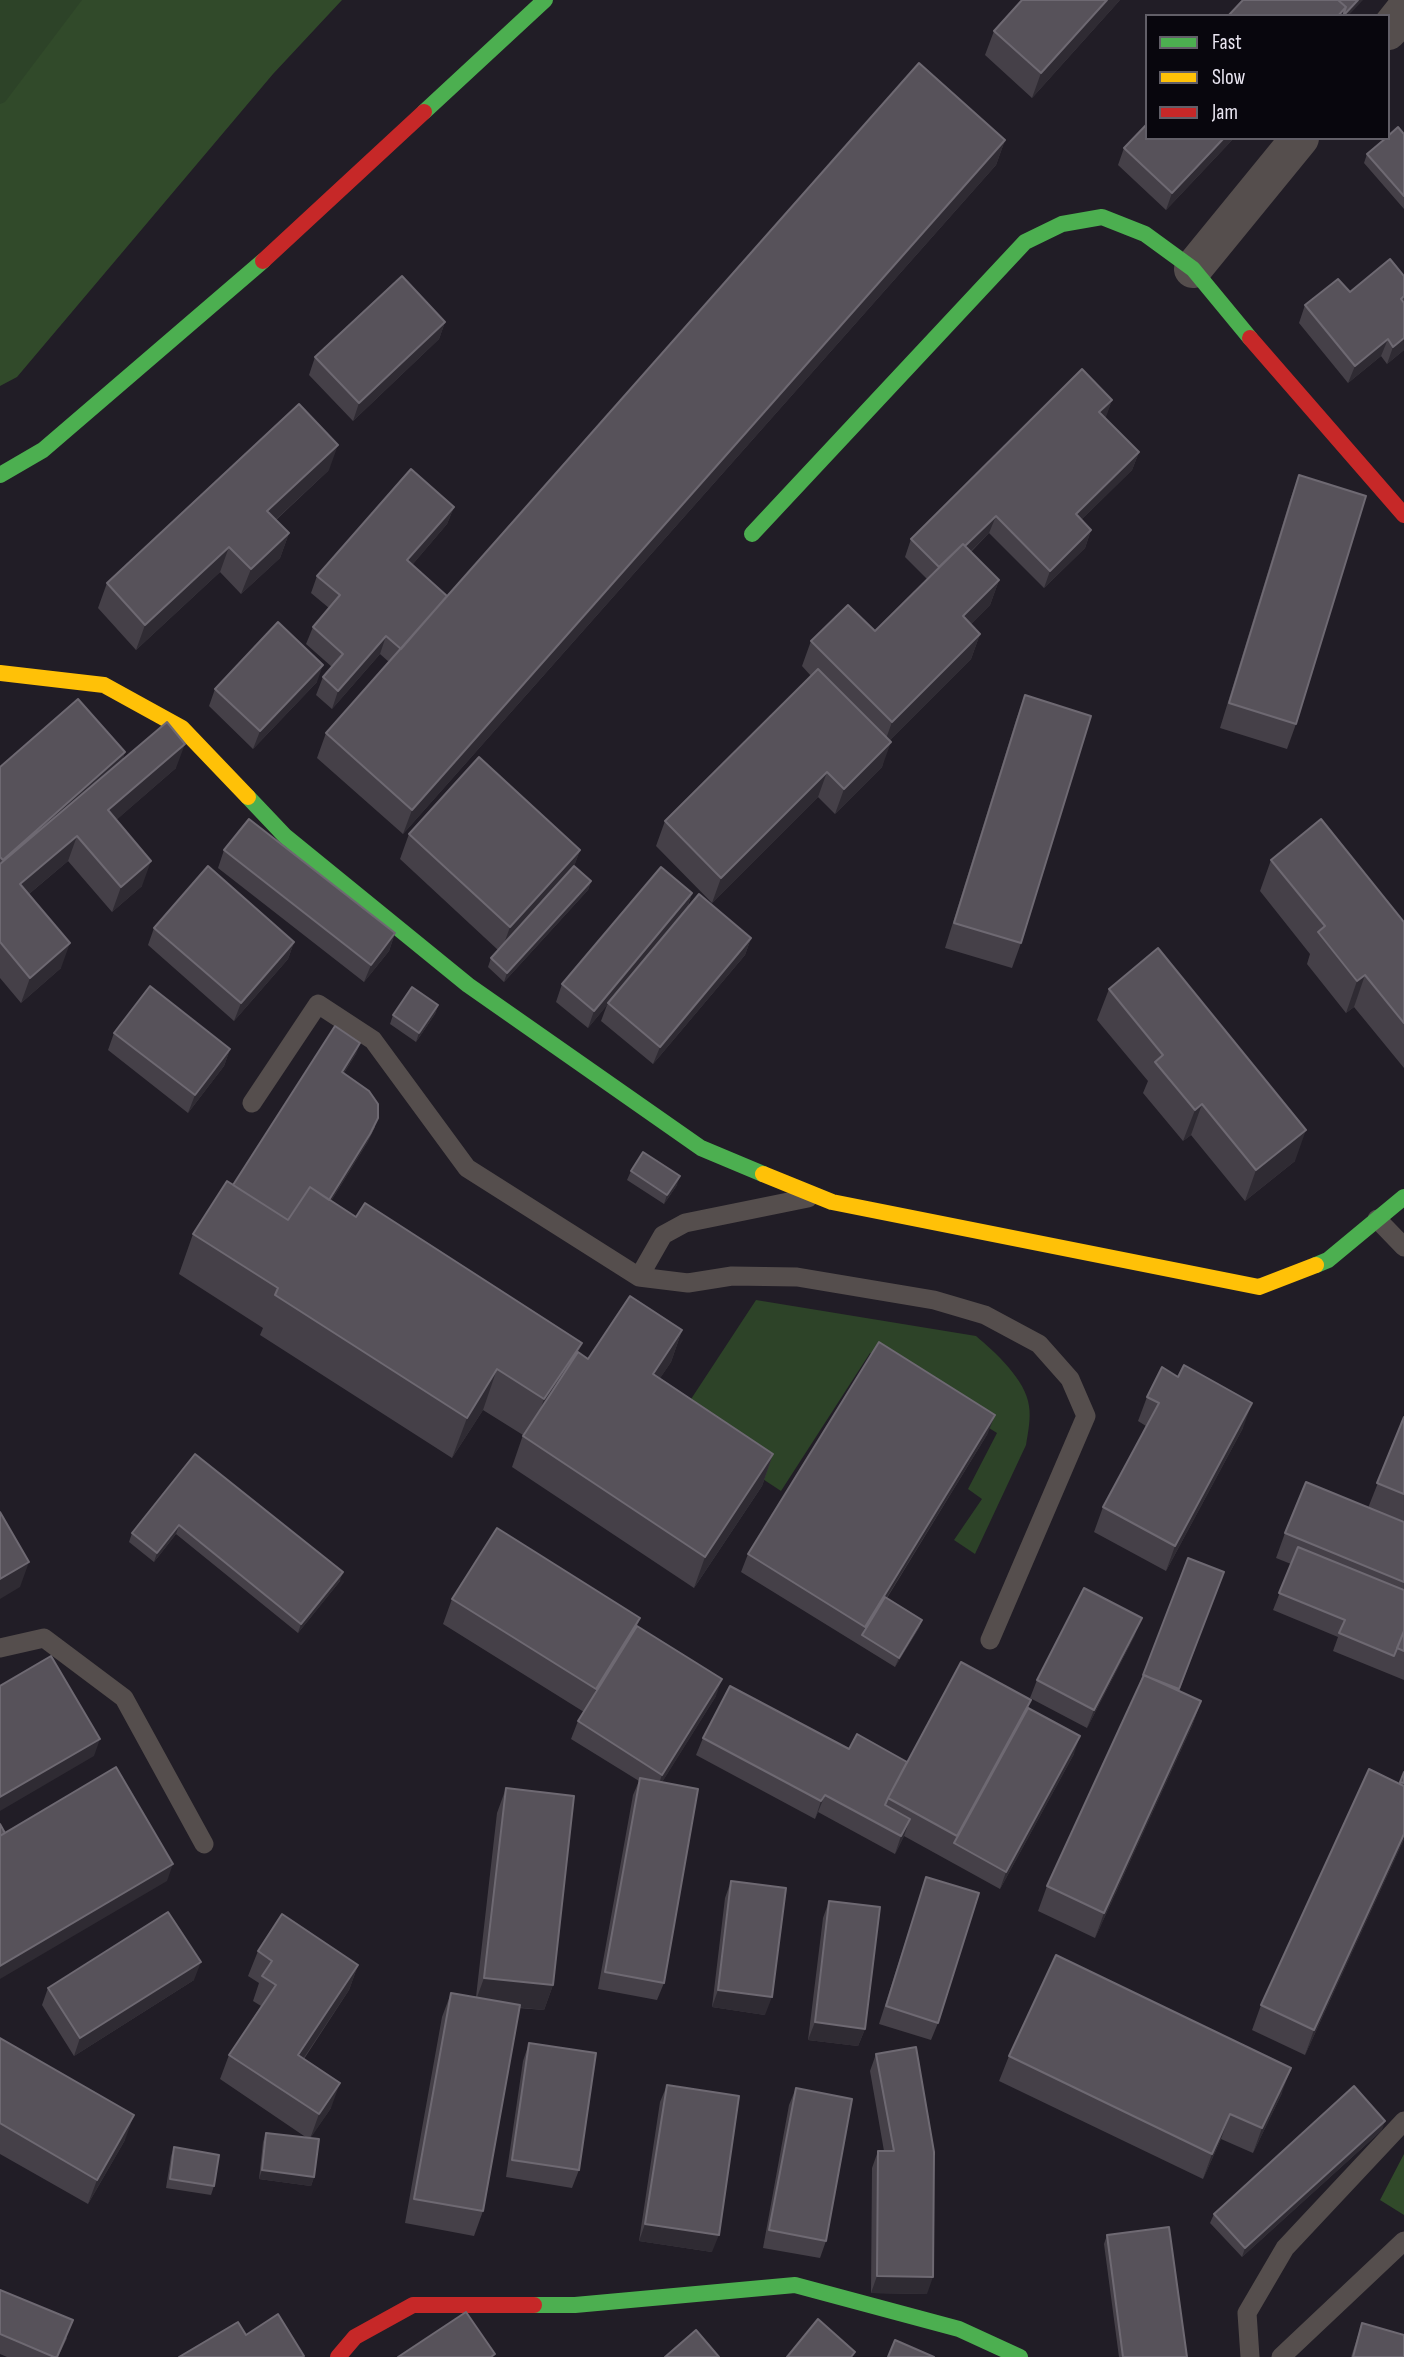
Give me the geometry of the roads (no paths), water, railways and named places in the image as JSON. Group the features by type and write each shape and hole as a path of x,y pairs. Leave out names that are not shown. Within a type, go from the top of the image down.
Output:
{"street":[{"path":"0,475 43,450 278,248 545,0"},
{"path":"1390,28 1404,11"},
{"path":"1193,269 1298,140"},
{"path":"752,534 1025,243 1062,224 1102,217 1145,234 1193,269 1245,333 1404,514"},
{"path":"0,673 104,685 182,728 285,836 468,985 701,1148 832,1202 1259,1287 1328,1260 1404,1197"},
{"path":"338,2357 355,2337 413,2305 575,2305 795,2285 959,2329 1020,2357"}],"lane":[{"path":"252,1103 318,1004 373,1040 467,1168 639,1277 688,1283 732,1276 797,1277 934,1300 985,1315 1039,1344 1070,1380 1086,1416 990,1640"},
{"path":"639,1277 663,1235 684,1223 816,1196"},
{"path":"1377,1219 1404,1247"},
{"path":"0,1648 44,1638 124,1698 204,1844"},
{"path":"1250,2357 1247,2313 1285,2248 1404,2121"},
{"path":"1281,2357 1404,2241"}]}
